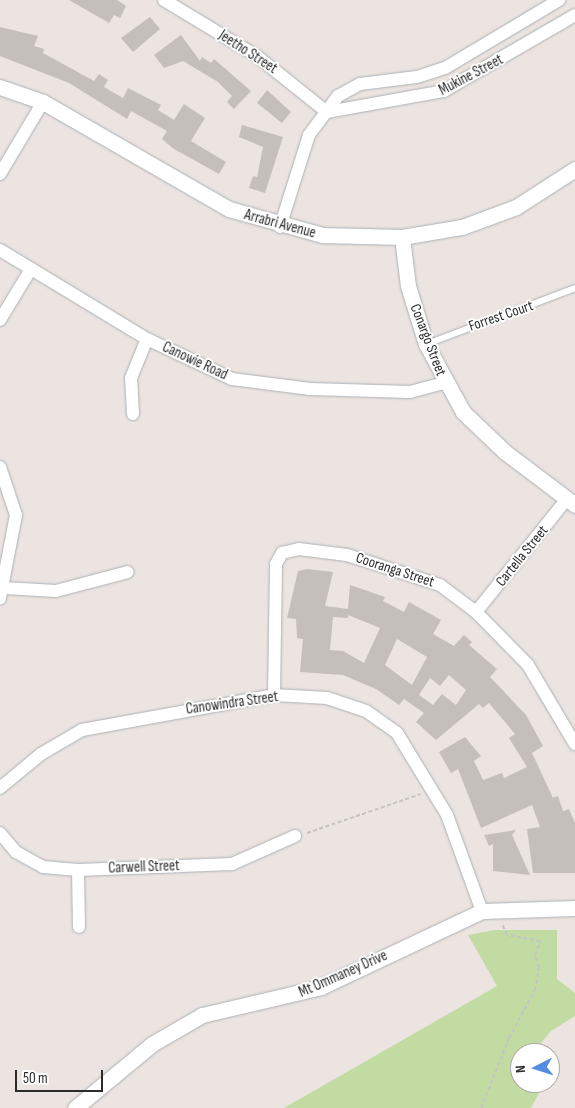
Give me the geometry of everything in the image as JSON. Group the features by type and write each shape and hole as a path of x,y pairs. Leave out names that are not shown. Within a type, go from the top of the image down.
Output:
{"street":[{"name":"Mukine Street","path":"280,227 306,142 338,96 360,84 417,77 445,68 559,0"},
{"name":"Jeetho Street","path":"171,2 258,57 327,112"},
{"name":"Mukine Street","path":"327,112 444,91 575,15"},
{"name":"Arrabri Avenue","path":"0,86 42,102 189,188 251,218 280,227 322,235 402,238 462,227 516,207 575,169"},
{"path":"0,174 42,102"},
{"name":"Conargo Street","path":"402,238 408,286 426,344 444,383 463,412 571,502"},
{"name":"Canowie Road","path":"0,250 148,339 232,379 267,386 410,392 444,383"},
{"path":"0,320 31,269"},
{"path":"133,414 131,378 148,339"},
{"path":"0,466 16,515 2,593 56,591 128,572"},
{"name":"Cartella Street","path":"476,612 571,502"},
{"name":"Cooranga Street","path":"274,696 276,564 282,553 299,549 380,563 440,585 476,612 528,665 575,744"},
{"name":"Canowindra Street","path":"0,788 41,754 82,730 274,696 326,698 366,711 397,733 447,815 482,911"},
{"name":"Carwell Street","path":"0,833 16,852 43,867 78,870 232,864 295,836"},
{"path":"78,870 79,927"},
{"name":"Mt Ommaney Drive","path":"76,1108 152,1044 188,1021 321,987 482,911 575,908"}],"lane":[{"name":"Forrest Court","path":"426,344 575,288"}],"path":[{"path":"295,836 432,789"},
{"path":"481,1108 509,1038 535,990 539,967 535,955 540,941 507,935 502,920"}],"green space":[{"path":"495,930 557,930 557,979 575,993 575,1016 551,1031 541,1043 510,1043 510,1093 539,1093 531,1108 284,1108 497,986 468,935"}],"building":[{"path":"69,0 117,0 126,6 120,18 114,15 109,23"},
{"path":"150,17 160,29 133,52 121,38"},
{"path":"0,27 38,36 34,46 44,49 43,53 94,81 99,74 108,80 104,87 123,98 128,88 161,105 158,110 174,120 184,104 205,118 191,141 226,162 219,174 174,149 162,139 167,131 131,111 127,119 69,83 0,56"},
{"path":"181,35 200,61 202,57 211,63 214,59 251,91 234,109 227,102 232,96 218,82 183,61 164,68 154,55"},
{"path":"267,90 291,112 282,123 257,103"},
{"path":"242,125 283,137 265,193 249,188 253,176 257,177 263,147 239,137"},
{"path":"307,569 333,572 325,606 348,609 350,585 385,597 383,601 404,612 409,602 441,620 433,634 454,646 464,635 472,642 469,645 497,669 490,677 526,715 543,746 532,753 553,798 558,796 563,811 569,809 575,823 575,873 533,873 527,829 540,827 532,805 481,828 458,769 451,773 439,752 465,737 481,756 474,761 483,780 502,773 504,778 527,767 509,738 515,734 489,703 483,708 479,704 436,740 416,722 424,713 404,699 399,705 376,689 343,675 300,672 303,639 297,638 296,619 287,618 298,571","holes":["348,615 380,628 364,663 343,651 330,650 333,617 348,618","397,639 427,657 412,685 385,665","449,675 466,690 456,705 442,694 433,705 419,695 430,678 440,686"]},
{"path":"516,830 512,835 530,875 493,871 493,844 489,846 484,835"}]}
